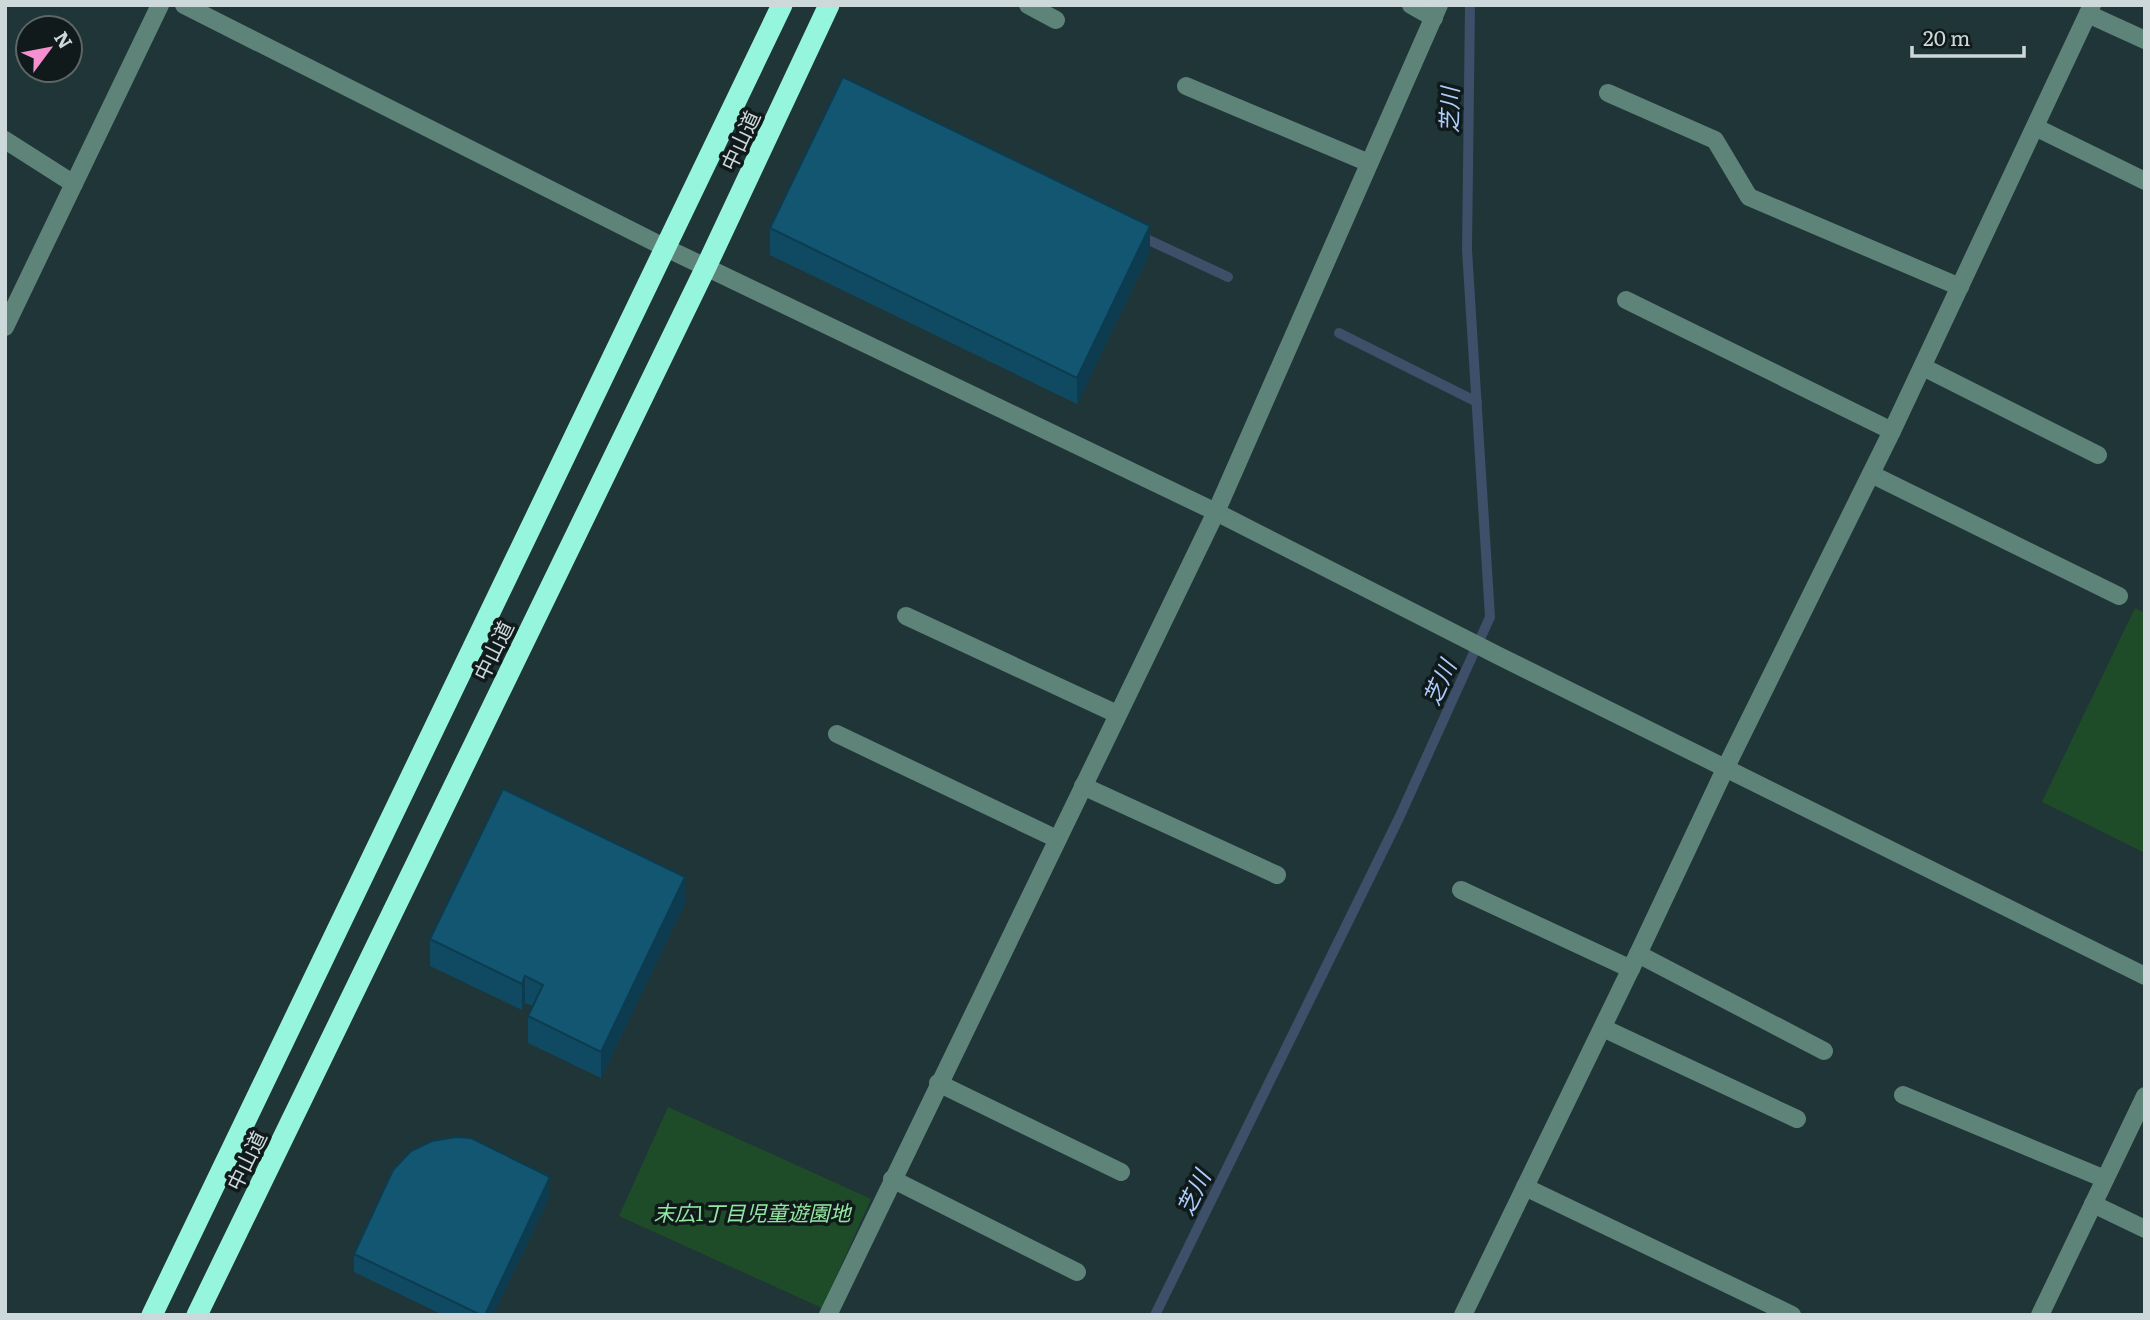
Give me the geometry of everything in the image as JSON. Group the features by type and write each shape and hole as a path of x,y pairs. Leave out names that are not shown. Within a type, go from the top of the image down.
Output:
{"highway":[{"name":"中山道","path":"152,1315 782,5"},
{"name":"中山道","path":"197,1315 706,267 829,5"}],"street":[{"path":"5,327 160,5"},
{"path":"184,5 666,248 1216,512 1499,656 2145,976"},
{"path":"1028,5 1056,20"},
{"path":"828,1315 1216,512 1436,12 1411,5"},
{"path":"1462,1315 1635,962 1726,767 1923,367 2090,9 2145,40"},
{"path":"1186,86 1370,163"},
{"path":"1608,93 1714,140 1749,197 1960,287"},
{"path":"2035,127 2145,181"},
{"path":"5,140 74,184"},
{"path":"1626,300 1892,431"},
{"path":"1923,367 2098,455"},
{"path":"1871,474 2119,596"},
{"path":"906,616 1117,714"},
{"path":"838,734 1057,839"},
{"path":"1083,786 1277,875"},
{"path":"1461,890 1635,962 1825,1051"},
{"path":"1602,1028 1797,1119"},
{"path":"938,1083 1121,1172"},
{"path":"1903,1095 2105,1179"},
{"path":"2039,1315 2145,1096"},
{"path":"892,1179 1077,1272"},
{"path":"1525,1187 1792,1315"},
{"path":"2093,1204 2145,1229"}],"green space":[{"path":"2135,608 2145,613 2145,853 2042,802"},
{"name":"末広1丁目児童遊園地","path":"668,1107 871,1199 822,1308 619,1216"}],"building":[{"path":"843,77 1150,226 1077,378 770,228"},
{"path":"503,789 685,877 601,1052 528,1016 543,985 525,976 522,984 430,939"},
{"path":"455,1137 471,1138 550,1177 485,1315 354,1254 393,1170 411,1151 432,1141"}],"waterway":[{"name":"芝川","path":"1155,1315 1399,818 1490,617 1467,250 1470,5"},
{"path":"1138,235 1228,277"},
{"path":"1339,333 1477,402"}]}
